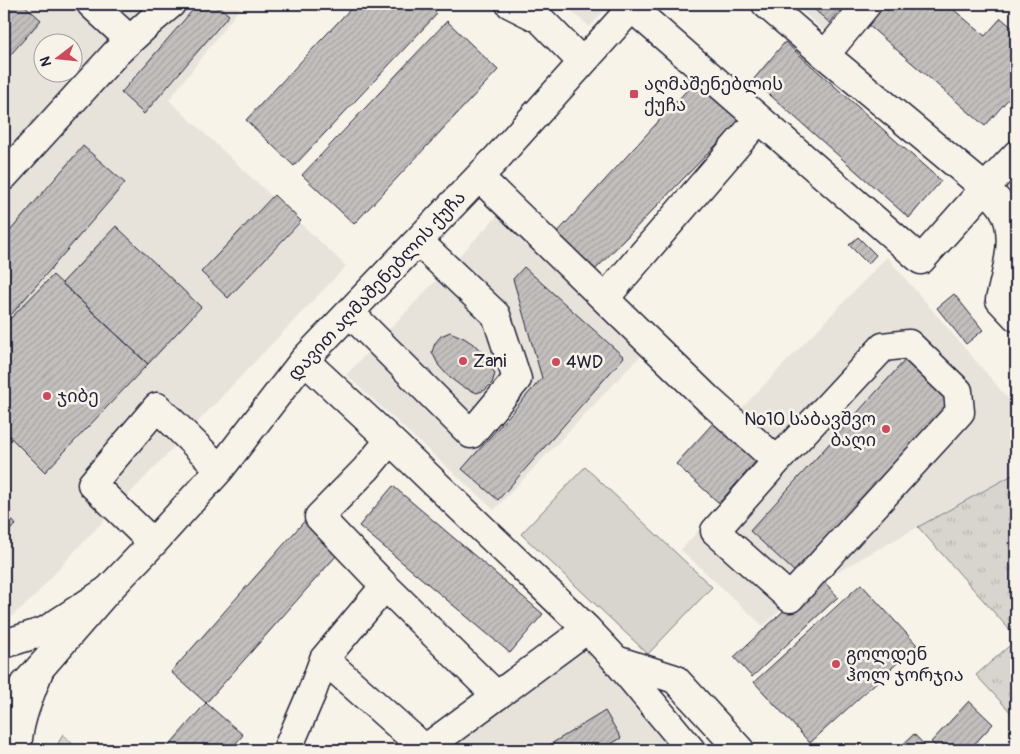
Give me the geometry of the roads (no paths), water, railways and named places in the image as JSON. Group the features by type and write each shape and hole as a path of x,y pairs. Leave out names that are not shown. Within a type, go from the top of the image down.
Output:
{"street":[{"path":"91,4 130,40"},
{"path":"4,176 116,53 153,18 171,4"},
{"path":"510,4 547,11 582,62"},
{"path":"766,4 985,188 1003,208 1009,224 1011,245 1000,300 1016,317"},
{"path":"825,55 867,4"},
{"path":"634,6 759,119 921,260 1016,155"},
{"name":"დავით აღმაშენებლის ქუჩა","path":"4,707 108,590 220,469 304,360 479,177 634,6"},
{"path":"605,298 759,119"},
{"path":"479,177 710,400 777,461"},
{"path":"350,313 471,434 517,379 496,315 418,241"},
{"path":"909,344 958,391 960,412 790,598 715,531 777,461 883,347 909,344"},
{"path":"304,360 587,629 616,660 691,750"},
{"path":"153,543 92,484 157,407 220,469"},
{"path":"390,440 366,469 319,517 385,586 497,696"},
{"path":"287,750 324,659 385,586"},
{"path":"4,644 45,631 108,590"},
{"path":"324,659 425,749 587,629"},
{"path":"616,660 675,679 740,750"},
{"path":"17,750 17,739 24,708 40,668"}],"place":[{"name":"აღმაშენებლის ქუჩა","path":"634,94"},
{"name":"Zani","path":"463,361"},
{"name":"4WD","path":"556,362"},
{"name":"ჯიბე","path":"47,396"},
{"name":"№10 საბავშვო ბაღი","path":"886,429"},
{"name":"გოლდენ ჰოლ ჯორჯია","path":"836,664"}]}
